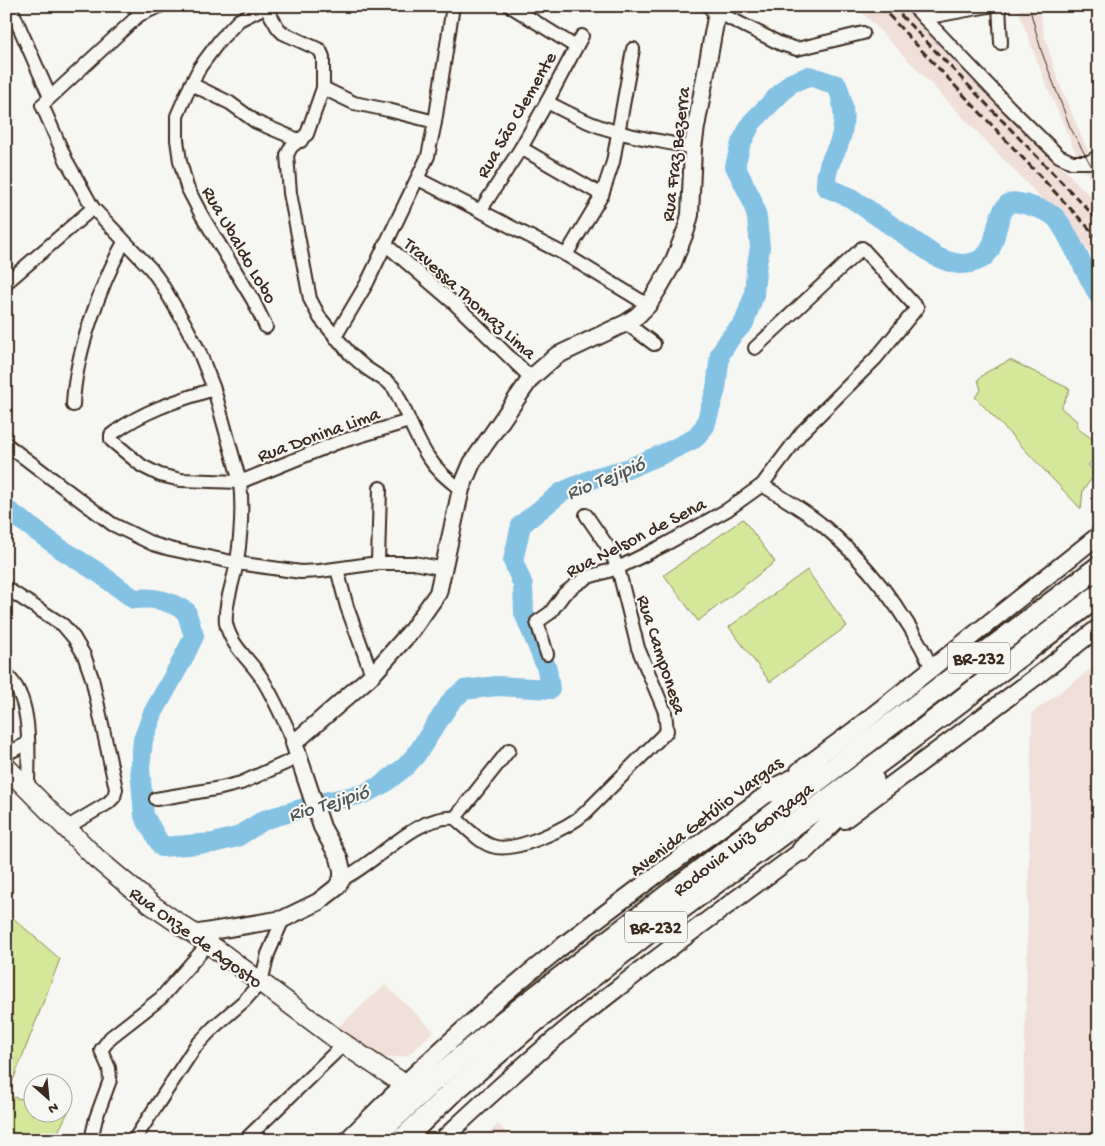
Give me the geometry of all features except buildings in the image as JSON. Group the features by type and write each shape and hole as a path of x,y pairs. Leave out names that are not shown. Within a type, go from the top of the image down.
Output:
{"highway":[{"name":"Rodovia Luiz Gonzaga","path":"371,1140 433,1080 503,1022 1099,567"},
{"name":"Rodovia Luiz Gonzaga","path":"402,1140 451,1093 542,1015 658,925 924,729 1099,595"},
{"path":"803,850 924,729"},
{"path":"771,792 860,748"}],"main road":[{"name":"Rua Onze de Agosto","path":"6,767 101,863 160,912 261,982 344,1044 404,1084"}],"street":[{"path":"10,6 66,160 93,208 138,255 161,283 198,351 214,389 240,482 242,517 237,563 226,615 228,630 240,651 270,692 297,750 322,827 339,858 342,879"},
{"path":"46,101 137,10 160,6"},
{"path":"334,337 367,283 428,156 436,122 453,6"},
{"name":"Rua São Clemente","path":"480,211 547,102 579,41 510,6"},
{"path":"913,6 1009,107 1059,156 1072,162 1089,162 1099,156"},
{"path":"924,18 989,6"},
{"path":"999,6 1001,43"},
{"path":"265,7 283,33 317,47 323,57 323,88 307,134 291,148 287,155 290,194 310,299 320,318 334,337 356,361 389,383 398,396 418,442 428,457 446,479 461,489"},
{"name":"Rua Ubaldo Lobo","path":"265,7 239,20 220,40 200,67 177,116 178,147 187,187 200,214 253,300 266,327"},
{"path":"714,9 781,44 797,49 863,33"},
{"name":"Rua Fraz Bezerra","path":"297,750 372,675 412,630 438,593 461,489 472,463 531,378 556,356 638,316 648,305 673,263 690,215 693,148 714,9"},
{"path":"566,255 602,195 614,162 623,98 633,49"},
{"path":"191,84 230,103 256,122 301,140"},
{"path":"323,88 354,104 436,122"},
{"path":"547,102 592,124 619,133 693,148"},
{"path":"520,148 602,195"},
{"path":"418,179 566,255 648,305"},
{"path":"6,283 93,208"},
{"path":"73,405 76,372 90,325 116,257 124,242"},
{"name":"Travessa Thomaz Lima","path":"385,244 455,304 531,378"},
{"name":"Rua Nelson de Sena","path":"547,654 537,622 550,613 564,594 588,578 618,568 727,510 762,485 802,432 876,358 917,308 862,248 755,348"},
{"path":"626,323 654,344"},
{"name":"Rua Donina Lima","path":"214,389 164,404 125,424 110,437 114,443 142,466 160,476 182,480 240,482 336,443 409,421"},
{"path":"6,444 112,524 137,537 170,549 237,563 301,572 378,563 414,563 444,569"},
{"path":"762,485 819,522 846,547 891,598 907,622 932,668"},
{"path":"378,563 380,488"},
{"name":"Rua Camponesa","path":"455,818 483,841 496,848 530,842 556,831 585,813 667,732 665,712 638,648 618,568 608,547 586,515"},
{"name":"Avenida Getúlio Vargas","path":"347,1140 404,1084 554,953 853,731 1099,535"},
{"path":"337,569 346,607 372,675"},
{"path":"6,588 63,625 74,638 84,655 92,678 116,790 114,797 108,803 66,828"},
{"path":"442,1140 487,1097 596,1005 700,925 1037,676 1099,627"},
{"path":"6,675 16,685 22,699 28,743 28,788"},
{"path":"6,754 28,743"},
{"path":"156,799 240,783 297,750"},
{"path":"91,1140 96,1118 110,1080 109,1068 100,1050 112,1037 161,998 201,939 282,919 318,902 336,888 342,879 364,868 395,842 441,818 455,818 509,750"},
{"path":"134,1140 195,1047 214,1027 244,1002 261,982 265,962 282,919"},
{"path":"245,1140 344,1044"}],"shaded area":[{"path":"856,6 906,6 1089,195 1095,188 1073,147 1044,79 1020,15 1019,6 1039,6 1043,31 1058,80 1086,147 1099,170 1099,262 1034,191"},
{"path":"1099,663 1099,1140 1023,1140 1032,713"},
{"path":"385,985 434,1031 407,1056 379,1057 338,1027"},
{"path":"498,1124 512,1140 481,1140"}],"green space":[{"path":"1010,360 1070,389 1061,408 1077,421 1077,428 1098,443 1099,463 1094,460 1088,465 1097,472 1083,490 1081,509 975,397 981,390 978,380 985,373"},
{"path":"743,519 775,562 698,621 664,575"},
{"path":"807,570 847,626 770,682 729,627"},
{"path":"6,912 60,959 7,1096 22,1099 22,1124 62,1124 54,1140 6,1140"}],"waterway":[{"name":"Rio Tejipió","path":"6,509 134,599 149,598 161,600 186,611 194,636 153,713 143,740 140,769 144,816 162,847 213,843 237,837 264,820 324,802 364,794 383,784 405,767 416,755 452,700 464,690 497,686 550,689 547,669 524,613 523,585 513,561 521,525 562,492 597,477 627,469 665,453 694,439 705,426 716,389 720,354 731,337 744,323 754,295 760,247 757,218 752,200 735,166 741,143 752,122 791,83 809,76 837,85 840,93 844,115 841,138 831,161 826,187 851,198 937,257 957,264 972,263 984,257 993,244 999,219 1009,203 1024,204 1049,213 1061,225 1099,296"}],"tram line":[{"path":"1029,6 1041,50 1070,127 1099,180"}],"railway":[{"path":"880,6 1099,239"},
{"path":"892,6 1099,221"}]}
